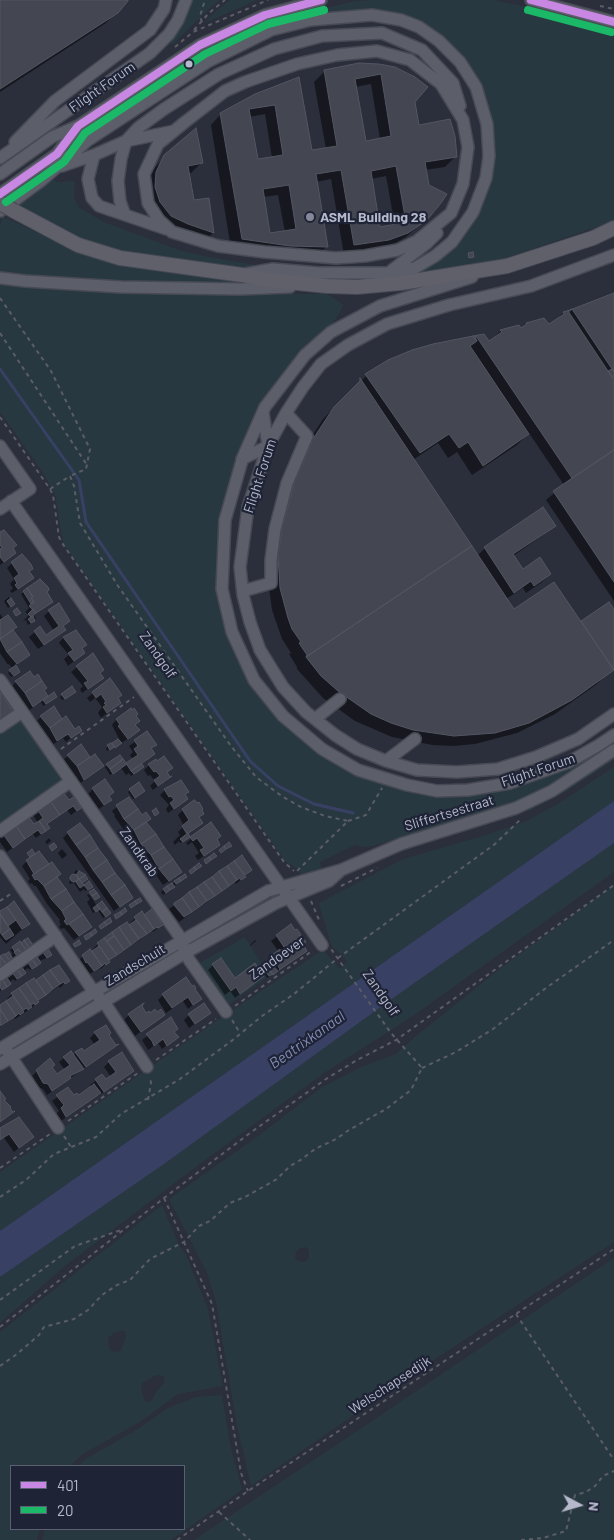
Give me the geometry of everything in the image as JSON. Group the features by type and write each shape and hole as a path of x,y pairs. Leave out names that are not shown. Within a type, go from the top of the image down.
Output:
{"main road":[{"name":"Flight Forum","path":"0,203 7,211 98,253 268,280 327,286 357,287 401,283 501,268 593,238 614,228"}],"street":[{"path":"2,156 55,101 150,30 164,10 166,0"},
{"name":"Flight Forum","path":"2,156 150,53 169,34 178,20 186,0"},
{"path":"0,174 52,136 78,126 200,45 265,15 321,0"},
{"path":"531,0 614,22"},
{"name":"Flight Forum","path":"7,211 87,141 209,61 271,30 311,20 372,15 401,20 419,27 439,41 460,62 476,87 487,124 488,156 486,178 473,212 452,242 435,256 415,268 388,273 319,273 273,269 242,275"},
{"path":"125,215 120,200 118,181 126,141 138,128 164,109 219,74 274,49 322,36 382,33 422,50 453,83 468,147 464,184 442,228 426,244 388,273"},
{"path":"172,232 159,220 148,203 144,174 158,144 225,92 245,82 297,64 337,55 377,51 410,60 441,84 463,120"},
{"path":"0,194 57,154 78,126"},
{"path":"55,169 126,141 175,130"},
{"path":"94,155 88,179 92,198 99,206 218,246 336,258 365,256 398,250 417,241 451,213"},
{"name":"Flight Forum","path":"614,255 532,286 449,305 387,324 348,345 321,364 286,413 268,446 248,507 240,567 250,622 260,650 283,687 306,712 335,735 357,749 386,761 417,770 457,772 498,769 536,757 578,739 614,714"},
{"name":"Flight Forum","path":"501,268 380,306 331,332 304,355 263,412 242,459 226,520 222,589 232,632 254,680 283,716 322,749 358,770 387,780 437,791 468,790 510,782 569,762 614,735"},
{"name":"Flight Forum","path":"0,278 121,287 240,289 327,286"},
{"path":"242,459 268,446 263,412"},
{"path":"243,591 271,583 271,560 275,529 286,483 307,436 286,413"},
{"path":"0,446 30,489 0,509"},
{"path":"11,501 288,898"},
{"name":"Zandkrab","path":"0,680 182,940"},
{"path":"315,719 340,699"},
{"path":"0,727 22,712"},
{"path":"386,761 415,739"},
{"name":"Sliffertsestraat","path":"281,887 299,877 340,870 401,844 516,808 552,791 614,750"},
{"path":"0,831 70,781"},
{"path":"0,856 147,1066"},
{"name":"Sliffertsestraat","path":"288,898 330,881 340,870"},
{"name":"Zandschuit","path":"2,1047 182,940 268,891 281,887"},
{"name":"Zandschuit","path":"0,1064 185,953 288,898"},
{"name":"Zandoever","path":"288,898 322,945"},
{"path":"0,975 56,936"},
{"path":"182,940 185,953 226,1012"},
{"path":"2,1047 11,1057 58,1128"}],"path":[{"path":"202,22 200,16 205,0"},
{"path":"225,0 209,13 193,32 268,0"},
{"path":"0,298 51,372 90,449 86,469 71,475 50,489"},
{"path":"0,333 87,465"},
{"name":"Zandgolf","path":"0,418 53,495 59,537 62,543 278,854 299,877"},
{"path":"71,475 80,523 118,586 231,746 256,777 283,797 301,807 348,822"},
{"path":"53,755 143,691"},
{"path":"299,877 348,822 366,815 387,780"},
{"path":"0,1197 26,1180 54,1154 96,1136 121,1114 148,1100 180,1079 294,994 346,952 495,844 523,818"},
{"path":"0,1327 164,1198 326,1080 357,1060 396,1040 614,885"},
{"path":"0,901 21,886"},
{"path":"0,1366 39,1335 44,1326 74,1319 88,1310 102,1295 130,1280 150,1259 184,1242 199,1226 210,1221 230,1203 276,1180 290,1166 314,1150 336,1140 348,1130 399,1100 411,1090 422,1068 456,1052 493,1029 546,988 614,940"},
{"name":"Zandoever","path":"0,1168 322,945"},
{"name":"Zandgolf","path":"341,963 390,1033 422,1068"},
{"path":"226,1012 240,1034"},
{"path":"147,1066 151,1083 148,1100"},
{"path":"164,1198 212,1304 241,1473 248,1491"},
{"path":"0,1300 75,1246 124,1229"},
{"name":"Welschapsedijk","path":"177,1540 614,1249"},
{"path":"516,1314 614,1460"},
{"path":"521,1540 543,1538 566,1531 574,1495 586,1492 595,1486 603,1476 614,1471"},
{"path":"219,1512 250,1540"}],"shaded area":[{"path":"189,0 220,0 172,45 169,41"},
{"path":"230,0 258,0 204,23 217,10"},
{"path":"493,0 539,9 614,29 614,221 506,258 408,276 359,281 275,278 344,278 437,258 489,176 480,92 424,25 323,15 220,52 214,46 251,30 295,16 355,1"},
{"path":"54,179 56,182 75,181 74,196 78,207 104,222 179,250 262,266 242,273 138,256 108,249 62,231 0,195 0,184 7,195 26,201"},
{"path":"0,215 76,250 271,286 121,283 0,273 0,224 2,222"},
{"path":"0,282 240,293 327,294 344,305 329,330 302,352 259,406 238,454 221,520 218,589 251,682 321,752 406,789 518,786 614,739 614,744 575,771 530,796 477,815 373,846 363,847 355,845 320,862 322,871 302,876 299,870 285,861 63,543 55,494 42,471 0,412"},
{"path":"19,718 62,781 0,825 0,732"},
{"path":"614,757 614,760 565,792 529,811 529,808 569,787"},
{"path":"614,767 614,801 0,1231 0,1172 228,1013 323,950 340,969 347,961 331,945 319,903 403,859 524,822 558,804"},
{"path":"614,843 614,872 413,1016 327,1071 201,1163 65,1266 0,1323 0,1277 164,1164 396,996"},
{"path":"614,885 614,1242 432,1361 251,1486 237,1426 216,1302 207,1273 169,1199 254,1139 322,1087 361,1067 396,1054 501,968","holes":["305,1247 309,1250 307,1261 298,1261 295,1257 296,1252 300,1248"]},
{"path":"245,937 269,976 227,1006 198,964"},
{"path":"162,1205 179,1245 186,1255 208,1309 223,1386 178,1394 140,1422 83,1454 71,1465 10,1465 10,1530 40,1530 37,1540 0,1540 0,1332","holes":["125,1331 126,1336 120,1351 110,1350 108,1338 114,1333","156,1375 164,1376 165,1382 151,1401 145,1401 141,1384"]},
{"path":"614,1258 614,1540 194,1540 345,1439"},
{"path":"222,1395 230,1444 242,1490 171,1540 42,1540 45,1530 185,1530 185,1465 78,1465 168,1408 195,1397"}],"water":[{"name":"Beatrixkanaal","path":"614,801 614,843 396,996 164,1164 0,1277 0,1231"}],"building":[{"path":"0,0 128,1 118,13 0,89"},
{"path":"359,63 379,64 395,67 415,77 428,87 415,102 419,125 450,119 455,136 457,157 425,162 429,185 447,194 427,220 408,233 389,240 354,245 341,170 316,174 328,247 290,246 242,239 220,113 255,94 299,77 312,150 337,146 324,70","holes":["381,74 391,136 366,141 355,79","275,105 283,155 258,159 249,109","396,166 406,222 380,227 371,171","289,185 296,229 270,233 263,189"]},
{"path":"196,128 203,163 188,166 194,200 209,198 214,233 171,216 160,202 155,187 156,172 164,155"},
{"path":"473,252 474,257 469,258 468,253"},
{"path":"614,293 614,372 572,309"},
{"path":"570,310 568,311 614,380 614,450 572,478 476,336 477,341 473,336 484,334 489,341 502,332 500,330 519,325 521,328 526,323 544,318 549,324 564,314 563,312"},
{"path":"473,336 477,341 470,346 529,434 483,466 468,442 459,448 449,434 420,453 365,374 388,360 412,350"},
{"path":"612,369 614,372 613,379 608,371"},
{"path":"360,378 472,546 306,657 307,655 299,643 301,642 292,629 280,588 278,555 282,528 295,481 313,439 334,407 360,381"},
{"path":"614,450 614,582 553,491"},
{"path":"543,507 556,526 513,554 523,569 540,557 551,574 534,586 531,581 514,593 484,547"},
{"path":"4,530 17,545 13,548 16,553 4,562 0,557 0,549 2,548 0,545 0,532"},
{"path":"472,546 514,609 554,582 614,670 572,700 529,723 495,733 454,736 413,730 371,714 338,691 321,676 306,657"},
{"path":"22,554 31,564 33,569 29,571 34,578 18,589 14,578 19,574 11,562"},
{"path":"40,579 48,587 49,590 47,592 53,602 36,613 29,606 34,602 27,588"},
{"path":"27,588 33,597 31,598 34,602 31,604 23,591"},
{"path":"11,598 15,604 11,607 7,601"},
{"path":"609,602 614,609 614,670 581,621"},
{"path":"59,603 70,621 63,626 66,630 44,645 34,631 40,626 46,635 59,626 48,610"},
{"path":"17,608 21,613 16,616 13,611"},
{"path":"33,609 36,613 31,617 28,614"},
{"path":"8,615 17,627 0,639 0,620"},
{"path":"33,616 35,621 31,623 28,619"},
{"path":"13,630 22,642 7,652 0,639"},
{"path":"76,630 87,645 82,648 85,653 74,661 68,653 73,650 63,637"},
{"path":"22,642 30,655 17,664 7,652"},
{"path":"93,653 104,670 100,673 104,678 88,689 84,683 88,681 76,666"},
{"path":"16,665 20,672 14,676 9,670"},
{"path":"30,671 34,677 38,674 42,681 25,693 15,681"},
{"path":"110,678 122,695 118,698 121,703 107,713 103,707 106,705 104,703 106,702 101,694 96,698 92,692"},
{"path":"42,681 47,688 44,690 48,696 33,707 25,693"},
{"path":"72,686 76,692 65,699 61,694"},
{"path":"0,692 13,711 0,720"},
{"path":"54,692 57,697 46,704 43,700"},
{"path":"54,706 62,719 50,728 40,716"},
{"path":"131,708 132,710 134,708 138,714 136,716 140,721 135,725 140,730 128,739 118,726 120,725 116,719"},
{"path":"66,716 75,729 79,726 82,731 71,738 68,734 57,741 50,728"},
{"path":"147,731 157,745 151,748 155,754 131,771 126,763 138,755 134,749 138,746 134,740"},
{"path":"118,739 122,743 115,748 112,743"},
{"path":"111,743 114,747 110,750 107,745"},
{"path":"81,744 90,757 77,766 67,755"},
{"path":"95,754 104,766 84,780 77,766"},
{"path":"120,755 123,759 110,769 106,764"},
{"path":"164,756 173,768 167,772 170,777 172,776 158,786 154,780 160,776 148,764"},
{"path":"123,759 127,764 113,774 110,769"},
{"path":"142,764 144,767 134,774 131,771"},
{"path":"105,779 114,792 109,796 112,800 104,805 92,788"},
{"path":"181,780 189,792 185,794 188,799 174,809 170,803 174,800 171,796 169,797 164,789"},
{"path":"139,782 145,791 135,798 129,789"},
{"path":"63,792 69,800 74,797 81,808 77,811 73,806 60,815 51,802"},
{"path":"129,797 138,809 124,819 116,805"},
{"path":"194,800 199,802 203,809 204,814 199,817 203,823 187,834 182,826 189,820 182,809"},
{"path":"51,802 60,815 47,824 50,828 46,831 39,821 43,818 37,809"},
{"path":"156,808 159,813 155,816 152,811"},
{"path":"138,809 142,815 146,812 151,819 134,830 124,819"},
{"path":"28,816 34,824 39,821 46,831 41,834 38,830 25,839 16,826"},
{"path":"146,822 156,834 141,844 134,830"},
{"path":"211,822 221,836 217,839 220,845 204,856 200,850 204,848 197,838 193,841 190,837"},
{"path":"80,823 90,835 76,845 67,832"},
{"path":"16,826 25,839 13,848 3,834"},
{"path":"188,833 190,837 183,842 180,839"},
{"path":"156,834 164,847 151,855 141,844"},
{"path":"90,835 98,848 85,857 76,845"},
{"path":"229,842 232,846 226,849 224,846"},
{"path":"54,843 57,847 52,851 49,846"},
{"path":"224,846 226,849 221,853 219,850"},
{"path":"164,847 173,859 159,869 151,855"},
{"path":"98,848 107,860 93,870 85,857"},
{"path":"32,849 35,854 30,857 27,853"},
{"path":"39,851 49,864 34,874 26,860"},
{"path":"214,853 217,856 211,860 209,857"},
{"path":"242,855 252,870 245,875 234,861"},
{"path":"209,857 211,860 206,864 204,860"},
{"path":"173,859 182,872 169,881 159,869"},
{"path":"107,860 115,873 102,882 93,870"},
{"path":"234,861 246,877 241,880 240,878 237,880 227,866"},
{"path":"52,862 61,874 44,886 37,879 35,880 32,875"},
{"path":"199,863 202,866 196,870 194,867"},
{"path":"227,866 237,880 229,886 219,871"},
{"path":"194,867 196,870 191,874 189,871"},
{"path":"79,871 86,875 79,879 76,875"},
{"path":"219,871 229,886 222,891 212,877"},
{"path":"115,873 125,885 111,895 102,882"},
{"path":"74,874 78,878 74,882 70,878"},
{"path":"185,874 187,877 181,881 179,878"},
{"path":"85,875 88,879 82,883 79,879"},
{"path":"57,877 66,889 51,899 44,886"},
{"path":"212,877 222,891 215,896 204,882"},
{"path":"179,878 181,881 176,884 174,881"},
{"path":"79,879 84,885 80,888 76,882"},
{"path":"89,881 93,887 88,890 84,885"},
{"path":"204,882 215,896 207,901 197,887"},
{"path":"172,883 175,887 170,890 167,886"},
{"path":"125,885 133,898 120,907 111,895"},
{"path":"167,886 170,890 166,893 163,889"},
{"path":"197,887 207,901 199,907 189,892"},
{"path":"66,889 74,902 62,911 51,899"},
{"path":"94,889 97,893 92,896 89,892"},
{"path":"189,892 199,907 192,912 182,898"},
{"path":"97,893 100,897 95,900 92,896"},
{"path":"140,898 142,901 137,904 135,901"},
{"path":"182,898 192,912 184,917 174,905 174,903"},
{"path":"14,901 30,924 22,929 7,907"},
{"path":"102,901 107,908 102,912 97,905"},
{"path":"135,901 137,904 131,908 129,905"},
{"path":"74,902 83,914 67,925 62,911"},
{"path":"97,905 100,909 96,912 93,908"},
{"path":"7,907 16,920 8,926 0,914 0,911"},
{"path":"107,908 111,913 106,917 102,912"},
{"path":"125,908 127,911 122,915 120,912"},
{"path":"152,909 163,925 154,929 144,915"},
{"path":"142,911 154,929 147,934 134,917"},
{"path":"120,912 122,915 116,919 114,915"},
{"path":"0,914 10,929 2,935 0,932"},
{"path":"83,914 92,927 79,936 69,924"},
{"path":"110,918 112,922 107,925 104,922"},
{"path":"136,920 147,934 139,939 129,925"},
{"path":"104,922 107,925 101,929 99,926"},
{"path":"127,922 139,939 131,945 119,927"},
{"path":"291,924 301,935 299,936 306,942 303,944 307,951 279,970 271,956 280,949 281,952 289,947 287,945 284,947 276,935"},
{"path":"119,927 131,945 124,950 112,932"},
{"path":"10,929 14,935 6,940 2,935"},
{"path":"95,929 97,932 92,936 90,933"},
{"path":"112,932 114,936 107,941 104,938"},
{"path":"90,933 92,936 86,940 84,936"},
{"path":"114,936 124,950 117,955 107,941"},
{"path":"28,938 33,945 29,948 24,940"},
{"path":"104,938 117,955 109,960 97,943"},
{"path":"24,940 29,948 26,950 21,943"},
{"path":"79,940 81,944 75,947 73,944"},
{"path":"20,941 26,950 21,953 18,949 15,952 12,947"},
{"path":"99,946 110,962 106,965 105,963 102,966 92,951"},
{"path":"47,947 52,955 47,958 42,951"},
{"path":"18,949 21,953 17,956 14,952"},
{"path":"90,949 102,966 94,971 86,963 82,955"},
{"path":"9,952 13,959 10,961 5,954"},
{"path":"4,954 10,961 6,964 0,956"},
{"path":"36,955 41,963 37,966 31,958"},
{"path":"0,956 6,964 2,967 0,965"},
{"path":"31,958 37,966 32,969 27,961"},
{"path":"221,958 235,978 255,963 264,976 240,994 236,987 231,991 212,964"},
{"path":"59,965 70,981 65,984 64,982 60,984 50,970"},
{"path":"273,965 278,971 273,975 268,968"},
{"path":"21,966 26,973 22,976 17,969"},
{"path":"17,969 22,976 17,979 12,972"},
{"path":"269,969 273,974 269,976 265,971"},
{"path":"50,970 60,984 53,989 43,975"},
{"path":"43,975 53,989 46,995 36,980"},
{"path":"6,976 11,984 7,987 2,979"},
{"path":"186,977 192,986 194,985 202,999 193,1005 188,997 172,1008 162,994"},
{"path":"34,978 46,995 38,1000 26,983"},
{"path":"2,979 7,987 2,990 0,980"},
{"path":"26,983 39,1002 35,1005 34,1003 31,1005 19,988"},
{"path":"19,988 32,1007 28,1010 27,1008 23,1010 11,993"},
{"path":"13,996 24,1012 20,1015 19,1013 16,1016 6,1001"},
{"path":"6,1001 16,1016 8,1021 0,1009 0,1005"},
{"path":"144,1003 142,1006 146,1013 149,1011 150,1013 155,1009 157,1012 161,1009 165,1015 141,1032 128,1014"},
{"path":"204,1003 211,1013 195,1024 188,1014"},
{"path":"0,1009 8,1021 0,1026"},
{"path":"171,1017 178,1029 174,1032 179,1037 167,1046 163,1039 154,1046 146,1034"},
{"path":"106,1025 111,1033 109,1035 116,1045 119,1044 86,1067 75,1052 82,1048 84,1051 100,1040 94,1032"},
{"path":"71,1051 84,1069 70,1076 71,1078 52,1091 48,1084 43,1083 36,1070 50,1058 55,1065 52,1067 57,1074 70,1065 63,1057"},
{"path":"122,1052 134,1071 104,1092 95,1079 102,1074 106,1079 116,1072 108,1061"},
{"path":"94,1084 101,1093 66,1117 61,1108 64,1105 56,1095 68,1087 74,1095 77,1093 79,1095"},
{"path":"0,1091 13,1112 15,1111 0,1122"},
{"path":"19,1117 34,1137 19,1148 9,1134 0,1140 0,1128"}],"waterway":[{"path":"0,369 79,480 86,522 250,761 278,786 314,804 353,813"}],"transit line":[{"name":"401","path":"0,194 57,154 78,126 200,45 265,15 321,0"},
{"name":"401","path":"531,0 614,22"},
{"name":"20","path":"6,202 64,162 85,133 205,54 268,24 324,10"},
{"name":"20","path":"528,10 611,32"}],"place":[{"name":"ASML Building 28","path":"310,217"}]}
